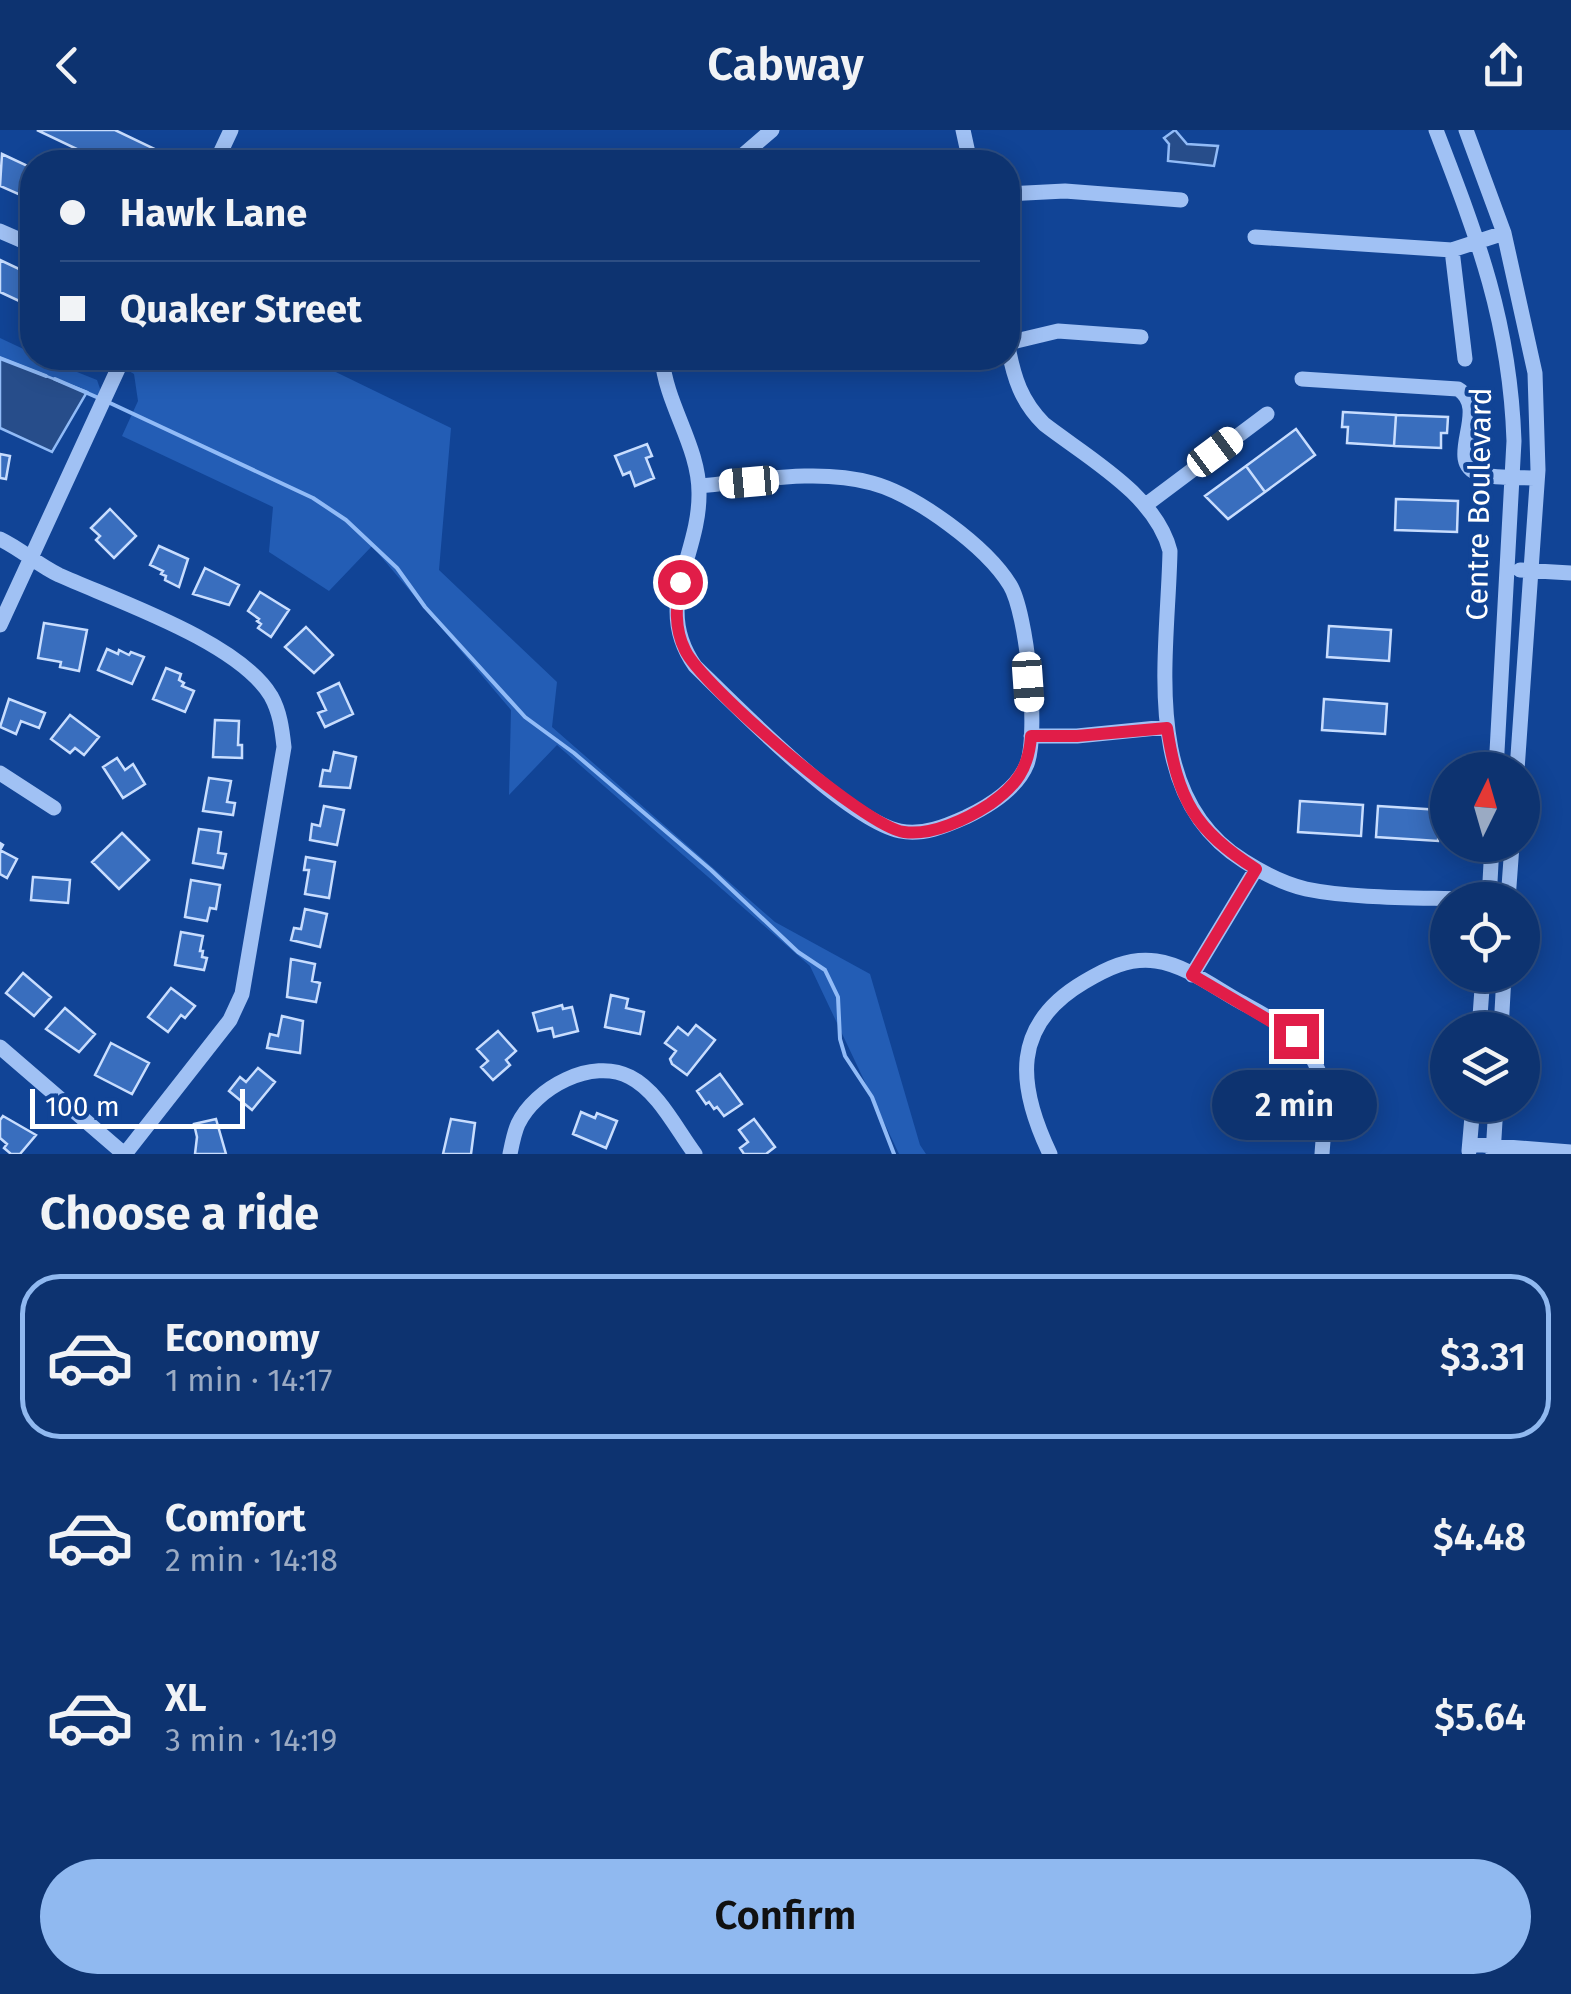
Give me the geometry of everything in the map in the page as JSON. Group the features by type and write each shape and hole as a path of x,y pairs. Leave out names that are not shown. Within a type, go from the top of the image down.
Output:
{"street":[{"path":"748,150 772,130"},
{"name":"Centre Boulevard","path":"1436,130 1494,290 1512,400 1512,477 1497,752"},
{"name":"Centre Boulevard","path":"1466,130 1504,233 1535,372 1538,478 1518,752"},
{"path":"1020,193 1065,191 1180,200"},
{"path":"1255,237 1452,250 1504,233"},
{"path":"1452,250 1465,359"},
{"path":"1020,342 1058,331 1141,336"},
{"path":"0,625 117,370"},
{"path":"664,370 699,486 698,511 677,600 679,636 695,666 776,743 857,810 888,828 904,832 936,828 960,819 997,799 1020,776 1027,764 1031,736 1020,606 1013,590 981,552 924,507 875,484 839,477 699,486"},
{"path":"1013,370 1030,410 1147,504 1160,520 1170,551 1167,728 1172,762 1203,828 1220,846 1276,879 1322,892 1430,897"},
{"path":"1302,379 1463,392 1471,406 1464,452 1468,466 1480,474 1538,478"},
{"path":"1147,504 1267,414"},
{"path":"0,539 45,568 211,644 247,668 270,694 280,715 284,747 242,994 230,1020 125,1154 0,1047"},
{"path":"1507,570 1571,573"},
{"path":"1031,736 1167,728"},
{"path":"0,774 54,808"},
{"path":"1192,975 1256,869"},
{"path":"1050,1154 1032,1105 1026,1064 1035,1026 1046,1011 1076,986 1124,962 1156,961 1192,975 1281,1025 1308,1050 1322,1084 1322,1154"},
{"path":"510,1154 518,1124 530,1106 551,1088 575,1076 604,1071 628,1075 645,1087 694,1154"},
{"path":"1472,1122 1470,1149 1571,1152"},
{"path":"1494,1150 1495,1122"}],"shaded area":[{"path":"1175,130 1187,144 1218,146 1214,166 1168,161 1169,144 1164,138"},
{"path":"0,338 20,347 20,366 0,358"},
{"path":"0,358 20,366 20,370 31,370 87,392 52,452 0,428"},
{"path":"30,370 72,370 97,380 104,400"},
{"path":"127,370 332,370 451,428 439,570 557,682 552,727 775,922 870,974 920,1145 926,1154 899,1154 810,966 557,745 509,795 511,710 372,546 329,591 269,552 273,507 122,436 138,401 134,374"}],"building":[{"path":"37,130 115,130 157,150 79,150"},
{"path":"2,154 20,162 20,195 0,186"},
{"path":"0,260 20,269 20,301 0,292"},
{"path":"1343,412 1396,415 1394,446 1347,443 1348,427 1342,427"},
{"path":"1396,415 1448,417 1447,433 1441,433 1441,448 1394,446"},
{"path":"1296,429 1315,455 1265,492 1246,466"},
{"path":"647,444 652,456 646,458 654,478 635,486 630,472 623,475 615,456"},
{"path":"0,454 10,456 6,479 0,478"},
{"path":"1246,466 1265,492 1228,519 1205,496"},
{"path":"1396,499 1458,501 1457,532 1395,530"},
{"path":"110,509 136,536 114,558 96,540 100,536 91,528"},
{"path":"159,546 188,559 179,587 165,580 163,571 150,565"},
{"path":"205,568 239,585 229,605 193,594"},
{"path":"260,592 289,610 271,637 258,628 259,619 248,611"},
{"path":"44,623 87,630 79,671 60,667 61,662 38,658"},
{"path":"1329,626 1391,630 1389,661 1327,657"},
{"path":"306,627 333,655 314,673 285,647"},
{"path":"107,649 144,657 132,684 98,670"},
{"path":"166,668 181,674 182,686 194,691 185,712 153,699"},
{"path":"339,683 353,714 325,727 318,713 326,710 318,693"},
{"path":"9,699 45,713 39,728 21,721 16,734 0,727"},
{"path":"1324,699 1387,704 1385,734 1322,730"},
{"path":"70,715 99,737 84,755 75,748 70,753 51,739"},
{"path":"215,720 239,721 242,758 213,757"},
{"path":"334,752 356,757 350,788 320,786 323,770 330,771"},
{"path":"117,758 125,770 133,764 145,784 123,798 103,767"},
{"path":"209,778 231,781 227,802 235,803 233,815 203,811"},
{"path":"1300,801 1363,805 1361,836 1298,832"},
{"path":"324,806 344,810 337,845 310,840 312,824 320,826"},
{"path":"1378,806 1430,809 1430,840 1376,837"},
{"path":"199,829 221,832 218,853 226,854 223,868 193,863"},
{"path":"122,833 149,860 119,889 92,862"},
{"path":"0,850 17,859 7,878 0,874"},
{"path":"306,857 335,862 329,898 305,894 309,870 304,870"},
{"path":"33,877 70,880 68,903 31,900"},
{"path":"191,880 220,885 216,909 210,908 207,921 185,917"},
{"path":"305,909 327,914 320,947 291,940 294,928 301,929"},
{"path":"181,932 203,936 200,951 207,958 204,970 175,965"},
{"path":"291,959 315,964 312,981 320,983 316,1002 287,997"},
{"path":"23,973 51,997 34,1016 6,993"},
{"path":"171,988 195,1006 185,1018 181,1015 168,1032 148,1017"},
{"path":"611,995 628,999 626,1008 644,1012 640,1034 605,1027"},
{"path":"562,1005 563,1009 572,1007 578,1031 554,1037 552,1028 538,1031 533,1013"},
{"path":"65,1008 95,1034 79,1052 46,1029"},
{"path":"282,1016 303,1021 300,1053 267,1048 270,1034 278,1036"},
{"path":"696,1025 715,1040 687,1075 672,1064 670,1059 676,1051 665,1043 678,1027 688,1035"},
{"path":"498,1031 516,1051 506,1060 510,1065 493,1080 481,1067 488,1061 477,1049"},
{"path":"111,1043 149,1063 132,1094 95,1075"},
{"path":"258,1068 275,1082 252,1110 229,1091 240,1077 246,1082"},
{"path":"720,1074 742,1104 724,1116 717,1107 706,1104 697,1091"},
{"path":"581,1112 617,1121 606,1148 573,1134"},
{"path":"3,1116 36,1135 20,1154 11,1154 4,1148 7,1144 0,1138"},
{"path":"216,1119 226,1154 195,1154 194,1124"},
{"path":"451,1119 475,1123 471,1154 443,1154"},
{"path":"754,1119 775,1147 766,1154 744,1154 740,1148 748,1142 739,1130"}],"waterway":[{"path":"0,358 20,366"},
{"path":"31,370 46,376"},
{"path":"55,379 101,399"},
{"path":"110,403 313,498 346,520 397,568 425,607 525,717 574,753 711,870 798,952 825,970 838,997 845,1056 872,1097 894,1154"}],"route":[{"path":"680,582 679,636 695,666 806,769 857,810 888,828 920,832 982,809 1020,776 1027,764 1031,736 1167,728 1172,762 1203,828 1220,846 1256,869 1192,975 1296,1036"}]}
